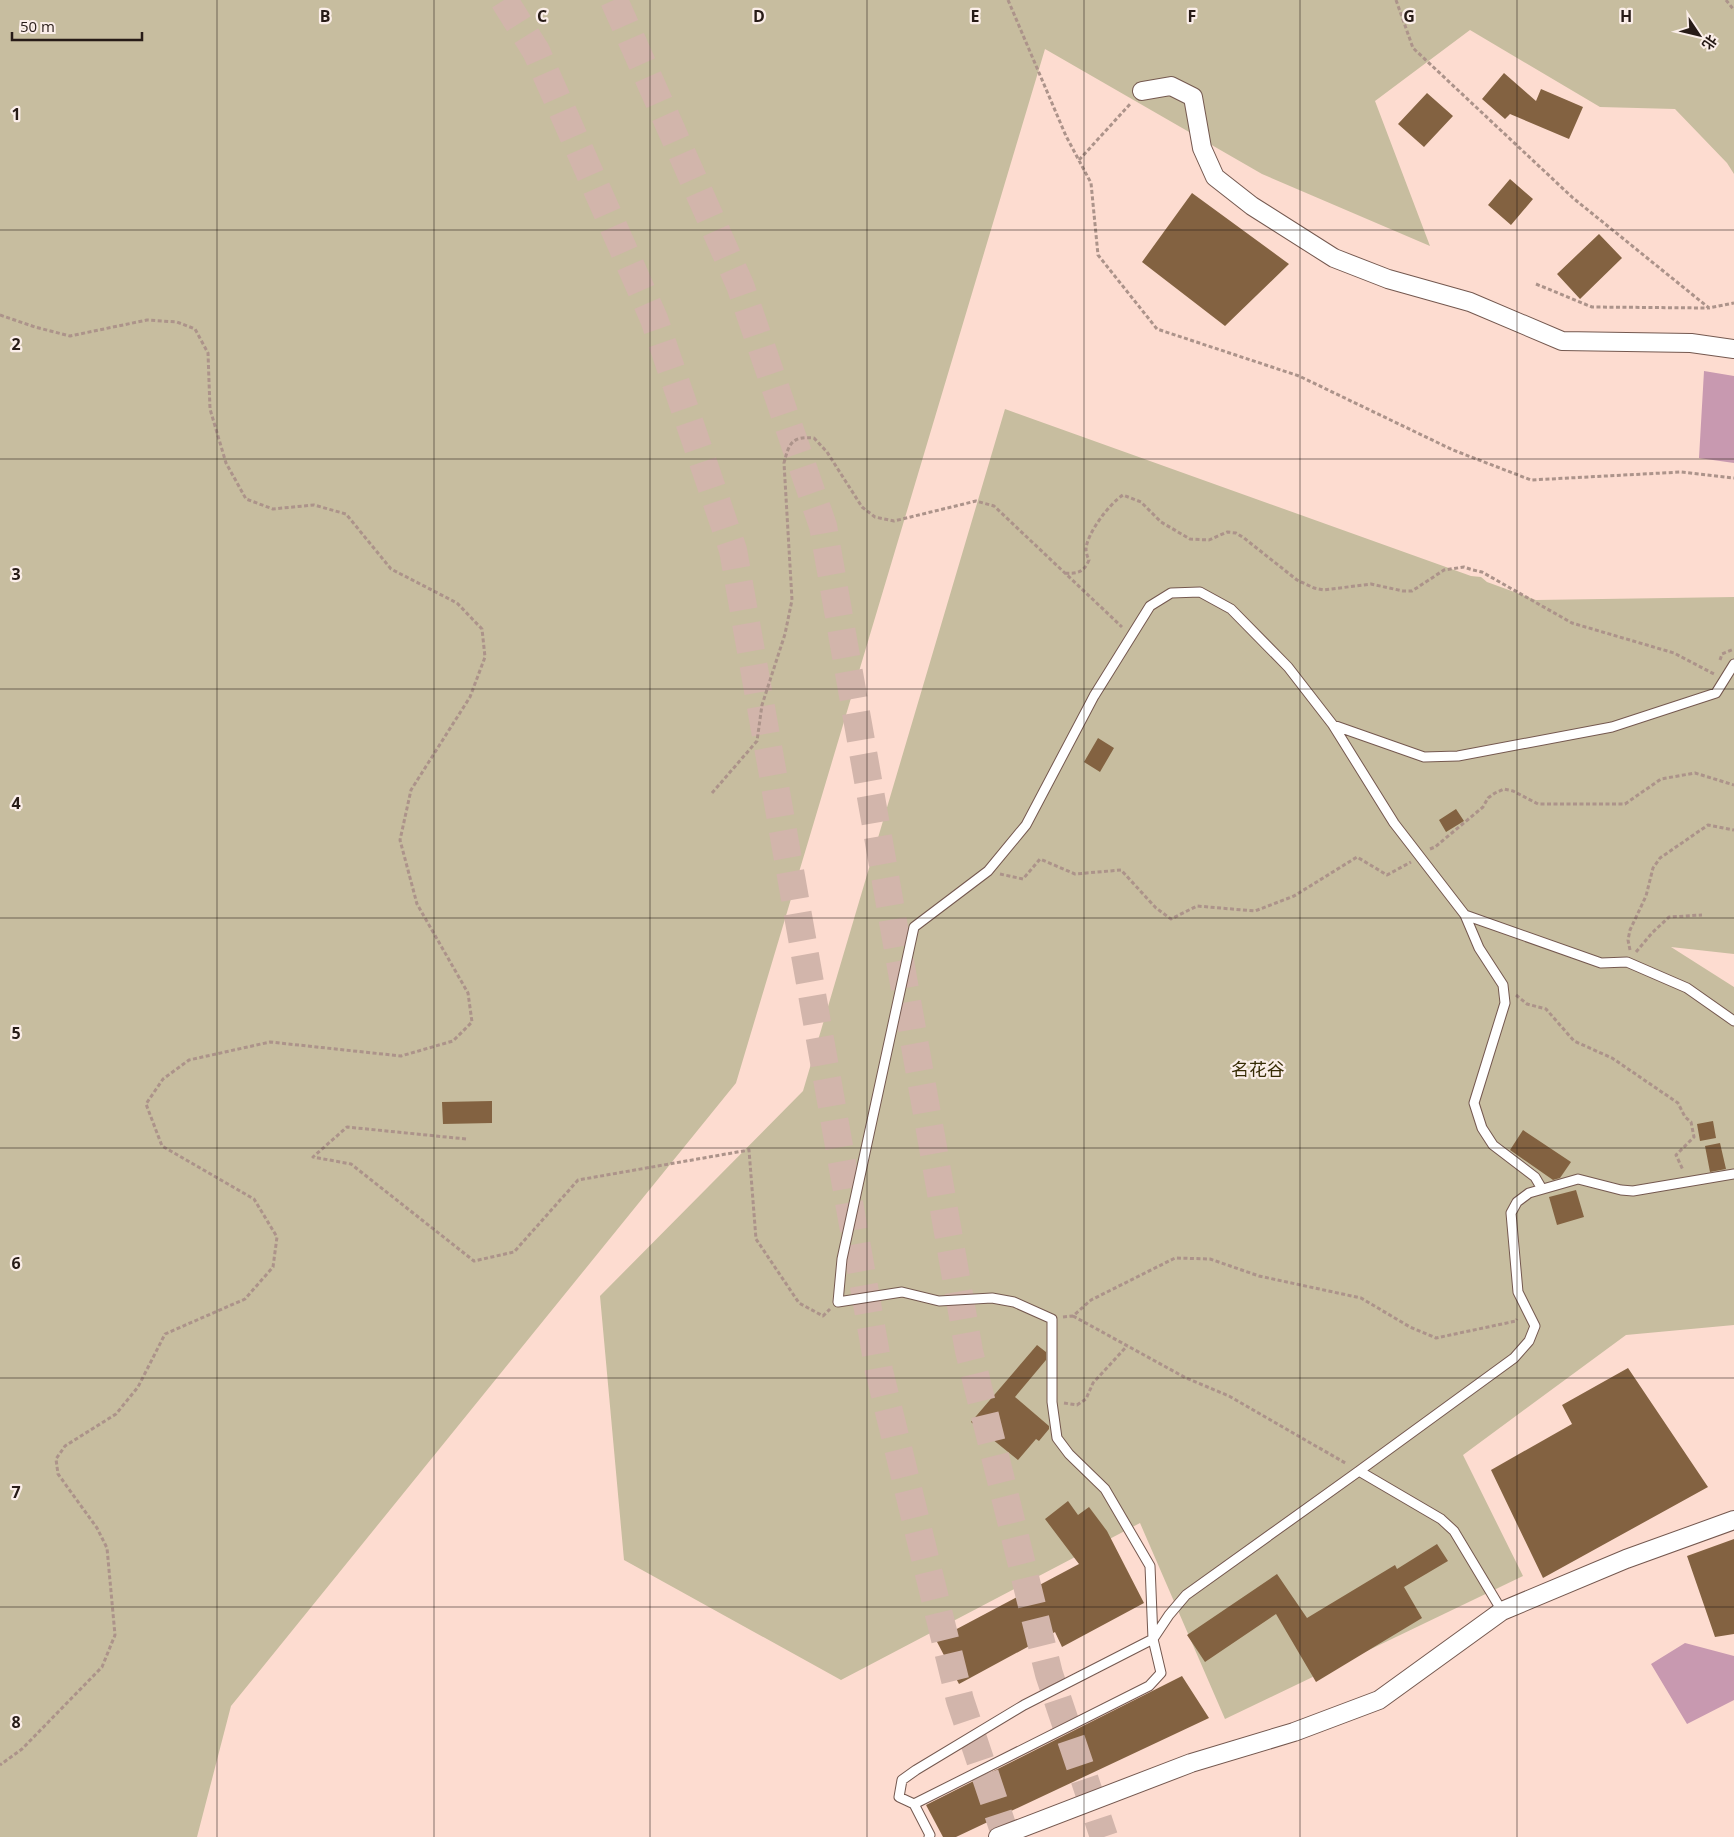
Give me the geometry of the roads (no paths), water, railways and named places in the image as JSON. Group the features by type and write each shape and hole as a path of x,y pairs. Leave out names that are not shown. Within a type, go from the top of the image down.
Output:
{"street":[{"path":"1142,91 1171,86 1193,97 1202,148 1215,177 1252,206 1334,258 1388,279 1470,302 1562,341 1691,343 1734,349"},
{"path":"998,1837 1191,1763 1294,1732 1379,1700 1502,1611 1626,1559 1734,1520"}],"lane":[{"path":"914,1804 1149,1686 1161,1673 1153,1639 1150,1566 1105,1489 1069,1454 1057,1438 1052,1402 1052,1319 1014,1302 992,1298 939,1301 902,1292 838,1302 842,1259 914,927 988,871 1026,825 1094,696 1150,606 1171,593 1200,592 1231,609 1288,667 1333,725 1394,823 1465,915 1479,948 1503,985 1505,1003 1474,1103 1482,1128 1493,1145 1535,1177 1542,1189"},
{"path":"1333,725 1424,757 1458,756 1612,727 1716,693 1734,664"},
{"path":"1465,915 1601,963 1627,962 1687,988 1734,1021"},
{"path":"928,1837 930,1835 914,1804 899,1797 902,1780 1024,1705 1153,1639 1169,1614 1186,1595 1514,1358 1529,1341 1534,1326 1518,1292 1511,1213 1517,1202 1529,1193 1578,1179 1621,1190 1633,1191 1734,1174"},
{"path":"1359,1471 1441,1519 1454,1531 1502,1611"}],"tunnel":[{"path":"504,0 536,51 654,319 733,550 879,1371 960,1700 1006,1837"},
{"path":"614,0 740,285 823,526 969,1351 1049,1674 1104,1837"}],"park label":[{"name":"名花谷","path":"1258,1070"}]}
